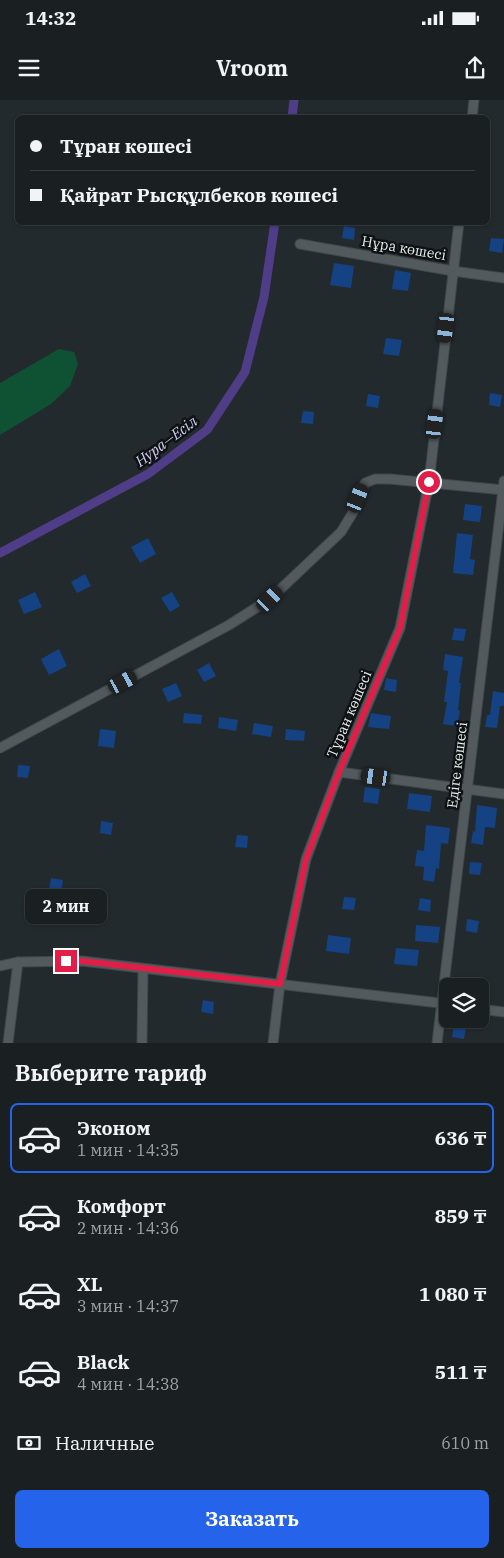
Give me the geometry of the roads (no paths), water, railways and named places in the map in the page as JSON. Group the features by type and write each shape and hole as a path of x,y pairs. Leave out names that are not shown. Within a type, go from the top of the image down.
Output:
{"street":[{"path":"472,115 474,100"},
{"name":"Тұран көшесі","path":"273,1043 280,984 306,859 339,772 400,628 429,482 459,225"},
{"name":"Нұра көшесі","path":"300,244 504,278"},
{"path":"0,748 229,625 270,599 341,532 352,514 364,483 375,479 390,478 504,487"},
{"name":"Едіге көшесі","path":"447,978 504,487"},
{"path":"339,772 504,794"},
{"path":"0,966 18,962 82,961 439,1002"},
{"path":"8,1043 18,962"},
{"path":"142,1043 143,969"},
{"path":"489,1010 504,1012"},
{"name":"Едіге көшесі","path":"437,1043 440,1028"}],"waterway":[{"name":"Нура—Есіл","path":"292,115 294,100"},
{"name":"Нура—Есіл","path":"0,553 148,474 207,430 245,372 264,297 275,225"}]}
